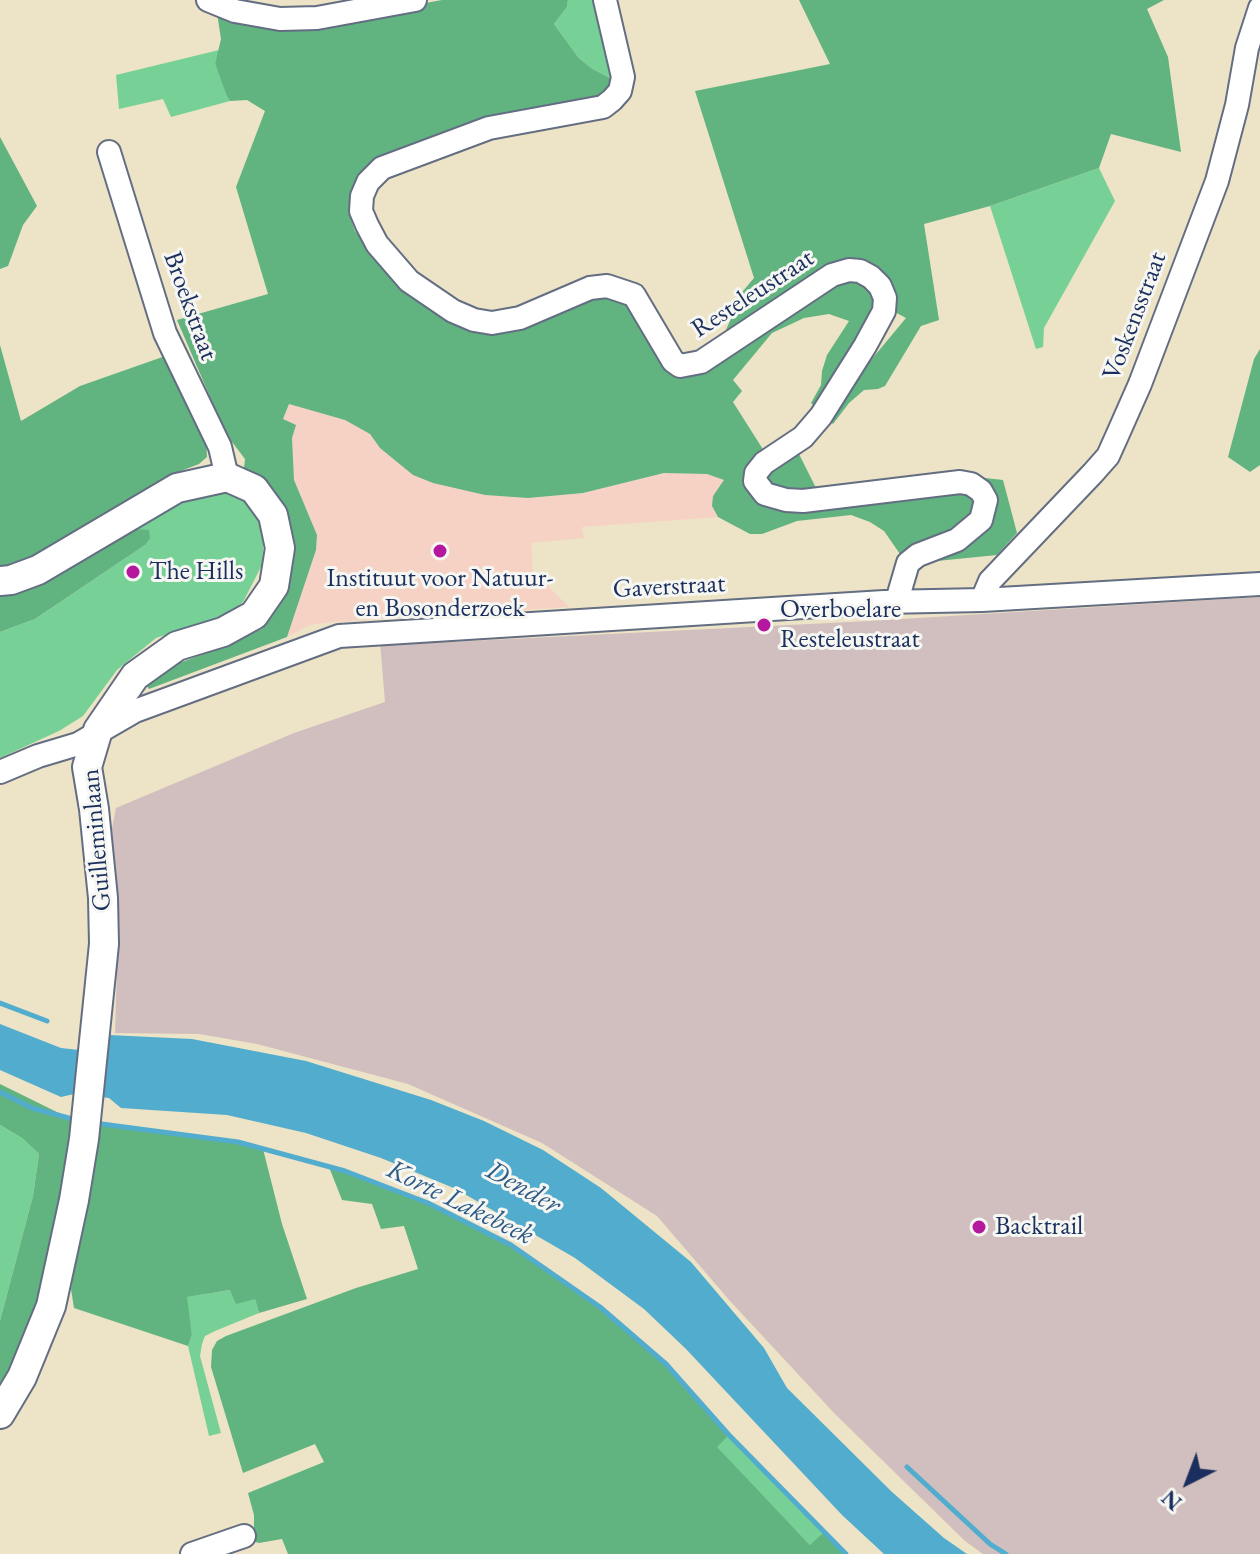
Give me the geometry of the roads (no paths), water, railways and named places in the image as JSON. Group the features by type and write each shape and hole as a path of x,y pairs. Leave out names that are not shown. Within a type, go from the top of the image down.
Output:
{"main road":[{"path":"0,581 38,570 177,488 227,477"},
{"name":"Guilleminlaan","path":"0,1414 22,1377 51,1306 84,1139 104,944 103,898 87,767 98,730 135,676 177,646 223,632 254,615 274,586 280,548 273,515 254,489 227,477"}],"street":[{"path":"208,0 235,11 280,19 317,18 415,0"},
{"name":"Resteleustraat","path":"605,0 623,77 620,91 612,100 603,107 489,128 382,168 368,182 362,196 361,211 367,225 377,244 409,281 453,311 474,320 492,323 520,318 590,288 607,286 634,295 673,361 680,366 701,362 832,275 849,270 871,277 880,286 885,298 884,311 865,346 821,416 803,437 764,463 756,473 755,481 765,494 803,501 960,482 971,484 981,491 986,500 981,520 957,540 918,555 908,563 896,604"},
{"name":"Voskensstraat","path":"982,600 990,581 1093,473 1112,446 1140,384 1217,181 1237,105 1247,48 1260,8"},
{"name":"Broekstraat","path":"109,152 165,333 220,447 227,477"},
{"name":"Gaverstraat","path":"0,772 78,744 135,711 339,636 884,602 982,600 1260,584"},
{"path":"192,1554 244,1536"}],"water":[{"name":"Dender","path":"0,1024 61,1048 106,1053 109,1035 192,1039 306,1061 431,1100 484,1121 543,1150 601,1188 691,1262 764,1348 787,1388 892,1492 967,1554 884,1554 842,1515 686,1349 644,1309 575,1258 456,1189 381,1158 306,1133 227,1115 121,1108 109,1098 74,1094 61,1097 0,1070"}],"waterway":[{"path":"0,1003 47,1021"},
{"name":"Korte Lakebeek","path":"0,1092 32,1108 76,1120"},
{"name":"Korte Lakebeek","path":"94,1123 238,1142 345,1171 428,1203 511,1245 600,1307 666,1364 729,1435 846,1554"},
{"path":"907,1467 990,1544 1006,1554"}],"place":[{"name":"Instituut voor Natuur- en Bosonderzoek","path":"440,551"},
{"name":"The Hills","path":"133,572"},
{"name":"Overboelare Resteleustraat","path":"764,625"},
{"name":"Backtrail","path":"979,1227"}]}
